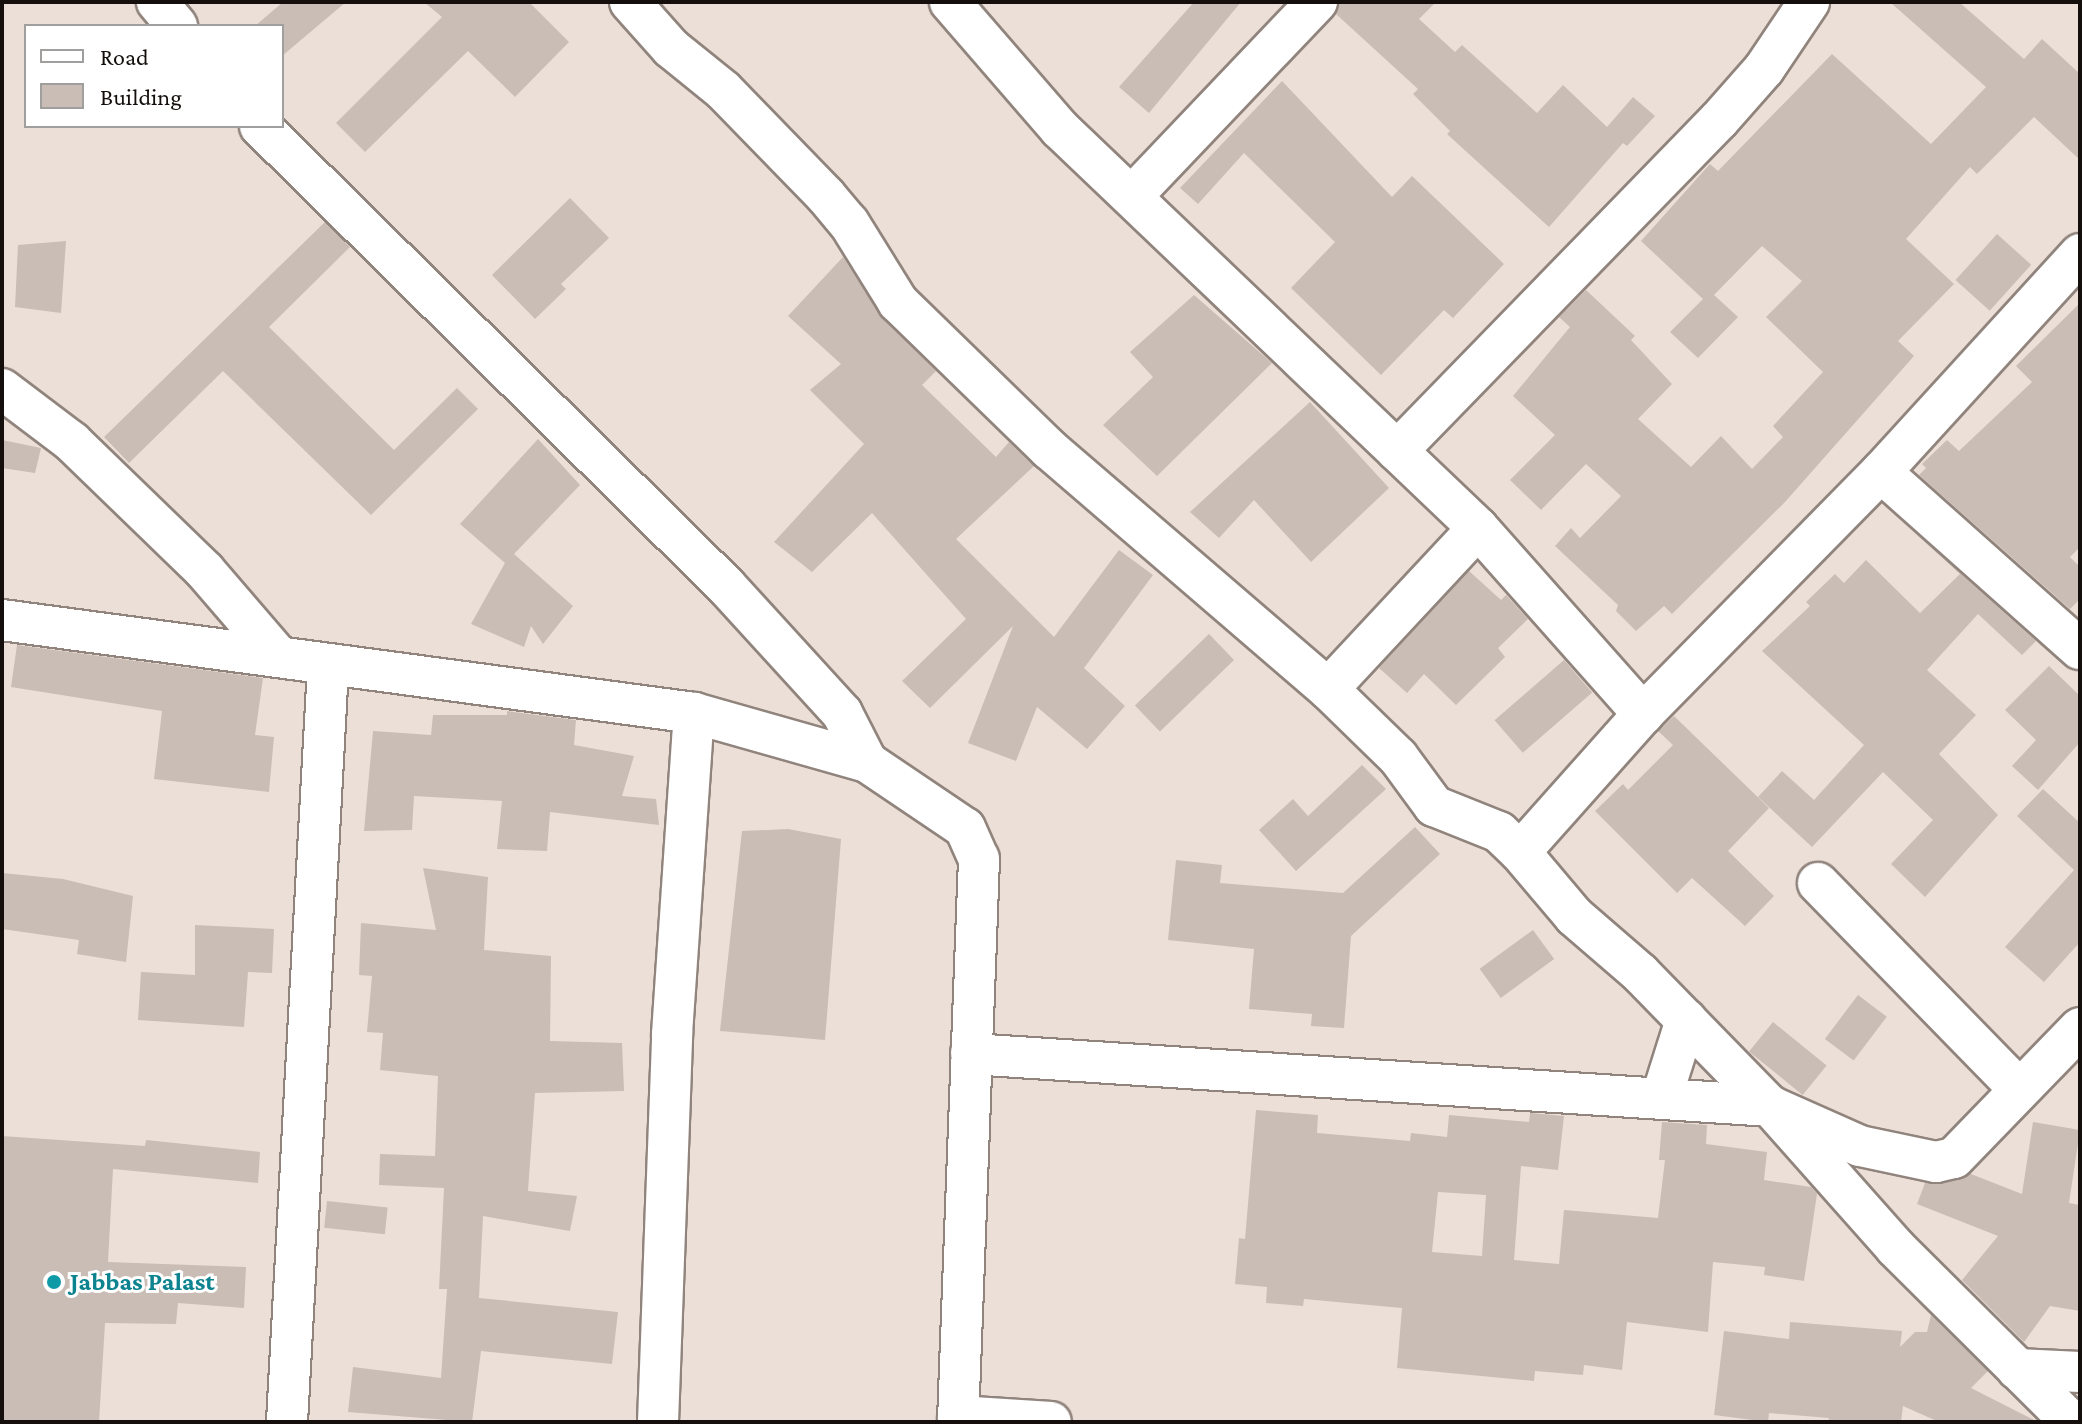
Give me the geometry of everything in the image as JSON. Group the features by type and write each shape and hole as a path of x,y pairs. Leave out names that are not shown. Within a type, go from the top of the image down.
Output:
{"street":[{"path":"157,2 175,24"},
{"path":"630,2 671,48 723,90 826,196 849,223 898,302 1049,449 1328,689 1398,757 1434,806 1499,832 1520,852 1574,916 1686,1020 1770,1106 1895,1247 2071,1422"},
{"path":"950,2 1059,128 1133,195 1478,528 1643,714"},
{"path":"1133,195 1317,2"},
{"path":"1397,451 1719,120 1764,69 1809,2"},
{"path":"262,128 726,586 842,713 867,762"},
{"path":"1520,852 1643,714 1881,472 2080,254"},
{"path":"2,389 20,399 94,463 205,571 278,656"},
{"path":"1881,472 2080,649"},
{"path":"1328,689 1478,528"},
{"path":"2,620 278,656 328,668 694,713 867,762 965,828 974,840 979,859 958,1419 1051,1422"},
{"path":"287,1422 328,668"},
{"path":"658,1422 672,1034 694,713"},
{"path":"1818,883 2019,1089"},
{"path":"1662,1096 1686,1020"},
{"path":"971,1054 1662,1096 1770,1106 1860,1146 1936,1162 1954,1158 2080,1028"},
{"path":"2017,1369 2080,1372"}],"building":[{"path":"283,2 346,2 284,54 284,24 257,24"},
{"path":"424,2 529,2 569,42 515,97 468,51 365,152 336,123 442,17"},
{"path":"1194,2 1241,2 1149,113 1119,87"},
{"path":"1339,2 1436,2 1419,19 1455,52 1462,45 1537,113 1563,85 1607,127 1633,97 1655,116 1627,146 1623,143 1549,227 1447,134 1450,131 1413,94 1418,89 1336,14"},
{"path":"1890,2 1959,2 2024,59 2042,39 2080,74 2080,160 2034,117 1977,174 1970,167 1906,239 1954,284 1898,341 1914,356 1785,502 1672,614 1664,606 1636,631 1616,611 1618,605 1555,546 1571,528 1580,538 1621,496 1586,464 1541,510 1510,480 1555,435 1513,396 1570,327 1559,317 1586,290 1635,336 1631,340 1672,384 1638,419 1691,467 1721,436 1752,469 1783,437 1773,426 1823,372 1766,317 1802,281 1762,246 1714,295 1738,317 1698,358 1670,332 1703,299 1641,241 1710,164 1718,171 1832,54 1931,144 1986,87"},
{"path":"1282,81 1392,197 1412,176 1504,264 1453,318 1444,310 1381,375 1291,288 1335,242 1244,153 1198,204 1180,188"},
{"path":"570,198 609,238 561,284 566,289 535,319 492,275"},
{"path":"325,222 350,247 269,327 394,450 457,388 478,409 371,515 223,371 129,463 104,437"},
{"path":"1997,234 2031,265 1990,311 1956,280"},
{"path":"66,241 61,313 15,307 18,245"},
{"path":"843,257 882,318 936,371 922,385 996,457 1009,442 1034,466 956,539 1054,637 1119,550 1153,575 1084,668 1125,706 1087,749 1037,707 1016,761 968,743 1013,626 930,708 902,681 966,619 872,513 812,572 774,542 864,444 810,390 841,364 788,316"},
{"path":"1194,295 1272,363 1157,476 1103,425 1153,377 1130,352"},
{"path":"2080,303 2080,547 2070,557 2080,567 2080,599 2070,609 1919,475 1926,468 1922,464 1947,440 1959,451 2032,382 2016,366"},
{"path":"1310,402 1389,488 1311,562 1254,500 1219,538 1190,512"},
{"path":"538,439 580,485 514,554 573,606 543,644 531,626 524,647 471,624 505,563 460,524"},
{"path":"2,440 41,448 35,473 2,468"},
{"path":"1892,512 2036,641 2022,655 1978,614 1927,670 1976,715 1939,754 1998,815 1925,897 1891,864 1933,820 1883,772 1812,847 1758,797 1782,771 1814,800 1864,745 1762,651 1810,606 1806,602 1835,574 1844,583 1866,560 1920,613 1960,574"},
{"path":"1469,571 1501,600 1506,595 1528,619 1498,648 1505,657 1456,705 1424,674 1407,693 1379,668"},
{"path":"1209,634 1234,660 1160,731 1135,706"},
{"path":"17,645 263,678 255,735 274,737 269,792 154,779 162,711 11,687"},
{"path":"1564,660 1592,692 1523,753 1495,720"},
{"path":"2049,666 2080,696 2080,742 2038,790 2012,766 2036,740 2005,710"},
{"path":"507,711 576,720 574,745 634,756 622,796 656,799 659,825 550,812 547,851 497,849 502,801 414,796 412,830 364,831 373,731 431,735 433,715 507,715"},
{"path":"1674,716 1769,808 1728,851 1774,896 1745,926 1692,878 1677,893 1595,811 1623,784 1628,790 1673,745 1658,731"},
{"path":"1362,765 1386,789 1296,871 1259,830 1293,799 1308,816"},
{"path":"2043,789 2080,823 2080,942 2044,982 2005,947 2074,870 2017,816"},
{"path":"1415,827 1440,854 1351,936 1344,1028 1311,1026 1312,1014 1249,1009 1254,949 1168,940 1176,860 1222,865 1220,883 1343,893"},
{"path":"788,829 841,839 825,1040 720,1031 742,831"},
{"path":"423,868 488,877 484,950 551,956 550,1041 622,1043 624,1091 535,1093 528,1191 577,1196 570,1231 483,1216 479,1298 618,1312 612,1364 481,1351 472,1422 348,1412 353,1367 441,1378 447,1289 439,1289 444,1188 379,1185 380,1154 435,1156 438,1076 380,1070 383,1033 367,1032 372,976 359,975 361,923 436,930"},
{"path":"2,873 63,879 133,896 126,962 77,954 79,940 2,929"},
{"path":"195,925 274,929 272,973 248,972 244,1027 138,1020 141,972 195,975"},
{"path":"1533,930 1554,959 1501,998 1480,969"},
{"path":"1858,995 1887,1017 1854,1061 1825,1039"},
{"path":"1773,1022 1827,1065 1803,1095 1749,1052"},
{"path":"1256,1110 1318,1115 1317,1133 1410,1141 1411,1133 1447,1137 1449,1115 1529,1122 1530,1113 1564,1116 1558,1170 1521,1166 1514,1260 1559,1264 1564,1210 1658,1218 1665,1160 1659,1160 1662,1122 1707,1125 1706,1144 1767,1152 1764,1180 1811,1187 1817,1194 1804,1281 1764,1275 1765,1267 1713,1262 1708,1332 1627,1322 1622,1370 1584,1365 1583,1375 1535,1371 1534,1381 1397,1368 1402,1308 1304,1299 1303,1306 1266,1303 1267,1287 1235,1284 1239,1238 1245,1239","holes":["1438,1192 1486,1195 1482,1256 1432,1252"]},
{"path":"2033,1122 2080,1130 2069,1203 2080,1205 2080,1311 2050,1306 2024,1342 1962,1280 1998,1236 1917,1204 1925,1183 1941,1184 1971,1174 2022,1194"},
{"name":"Jabbas Palast","path":"2,1136 145,1146 146,1140 260,1152 258,1183 113,1169 108,1262 246,1267 244,1308 178,1303 176,1324 105,1323 99,1422 2,1421"},
{"path":"327,1201 388,1207 385,1234 324,1228"},
{"path":"1931,1315 1988,1371 1971,1388 2038,1422 1939,1422 1903,1406 1901,1422 1828,1422 1829,1418 1769,1413 1768,1422 1714,1415 1724,1331 1789,1339 1790,1322 1902,1331 1900,1347 1915,1332 1927,1332"}],"place":[{"name":"Jabbas Palast","path":"54,1282"}]}
